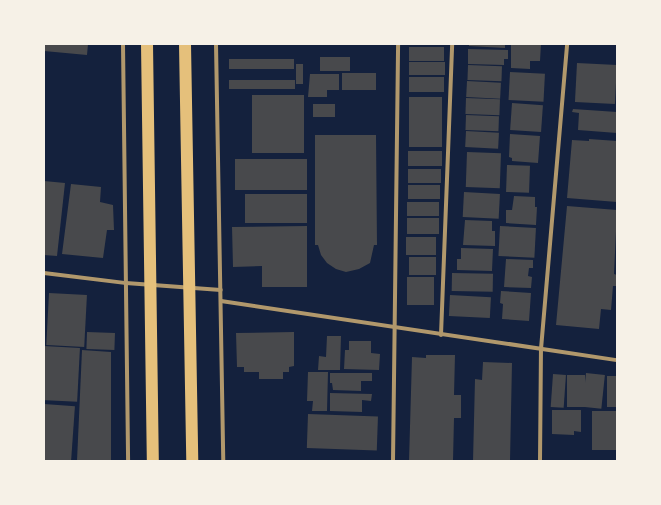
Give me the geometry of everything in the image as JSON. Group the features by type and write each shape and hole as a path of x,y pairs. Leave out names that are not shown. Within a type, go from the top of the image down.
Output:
{"highway":[{"path":"147,44 154,461"},
{"path":"185,44 192,461"}],"street":[{"path":"123,44 128,461"},
{"path":"216,44 223,461"},
{"path":"393,461 398,44"},
{"path":"441,335 452,44"},
{"path":"540,461 541,349 567,44"},
{"path":"44,273 126,283 221,290"},
{"path":"221,301 441,335 617,360"}],"building":[{"path":"44,44 88,44 87,55 44,51"},
{"path":"469,44 505,44 505,48 469,46"},
{"path":"511,44 541,44 540,61 530,61 530,69 511,68"},
{"path":"409,47 444,47 444,61 409,61"},
{"path":"468,49 508,50 508,59 504,59 504,65 468,64"},
{"path":"320,57 350,57 350,71 320,71"},
{"path":"229,59 294,59 294,69 229,69"},
{"path":"409,62 445,62 445,75 409,75"},
{"path":"577,63 617,65 615,104 575,102"},
{"path":"296,64 303,64 303,84 296,84"},
{"path":"468,65 502,66 501,81 467,80"},
{"path":"510,72 545,74 543,102 509,100"},
{"path":"342,73 376,73 376,90 342,90"},
{"path":"310,74 339,74 339,90 327,90 327,97 308,97"},
{"path":"409,77 444,77 444,92 409,92"},
{"path":"229,80 295,80 295,89 229,89"},
{"path":"467,81 501,83 500,99 466,97"},
{"path":"252,95 304,95 304,153 252,153"},
{"path":"409,97 442,97 442,147 409,147"},
{"path":"466,98 500,99 499,115 465,114"},
{"path":"512,103 543,105 541,132 510,130"},
{"path":"313,104 335,104 335,117 313,117"},
{"path":"573,109 617,112 617,133 578,130 579,113 572,112"},
{"path":"466,115 499,116 498,131 465,130"},
{"path":"466,131 499,133 498,149 465,147"},
{"path":"510,134 540,136 538,163 512,161 512,158 509,157"},
{"path":"315,135 376,135 377,245 374,245 370,263 359,269 346,272 336,269 327,263 321,255 318,245 315,245"},
{"path":"589,139 617,141 617,202 567,198 572,140 589,141"},
{"path":"408,151 442,151 442,166 408,166"},
{"path":"467,152 501,153 500,188 466,187"},
{"path":"235,159 307,159 307,190 235,190"},
{"path":"507,165 530,166 529,193 506,192"},
{"path":"408,169 441,169 441,183 408,183"},
{"path":"44,181 65,183 57,256 44,255"},
{"path":"71,184 101,187 100,202 113,205 114,230 107,230 103,258 62,254"},
{"path":"408,185 440,185 440,199 408,199"},
{"path":"464,192 500,194 499,219 463,217"},
{"path":"245,194 307,194 307,223 245,223"},
{"path":"514,196 535,197 535,207 537,207 536,225 506,223 506,210 512,210"},
{"path":"407,202 439,202 439,216 407,216"},
{"path":"567,206 617,210 614,274 617,275 617,286 613,286 611,310 601,309 599,329 556,325"},
{"path":"407,218 439,218 439,234 407,234"},
{"path":"465,220 492,221 492,231 495,231 495,246 463,245"},
{"path":"307,226 307,287 262,287 262,266 233,267 232,227"},
{"path":"500,226 536,228 534,258 498,256"},
{"path":"406,237 436,237 436,255 406,255"},
{"path":"461,248 493,249 492,271 457,270 457,259 461,259"},
{"path":"409,257 436,257 436,275 409,275"},
{"path":"506,259 533,260 533,268 529,268 528,276 532,277 531,288 504,287"},
{"path":"452,273 493,274 493,292 452,291"},
{"path":"407,277 434,277 434,305 407,305"},
{"path":"501,291 531,293 529,321 502,319 503,304 500,303"},
{"path":"49,293 87,295 84,347 46,345"},
{"path":"450,295 491,297 490,318 449,316"},
{"path":"87,332 115,333 114,350 86,349"},
{"path":"294,332 294,366 289,367 289,372 283,372 283,379 259,379 259,372 244,372 244,367 237,367 236,333"},
{"path":"327,336 341,336 340,370 318,370 319,356 326,357"},
{"path":"349,341 371,341 371,353 380,354 379,370 344,369 345,350 349,350"},
{"path":"44,346 80,348 77,402 44,400"},
{"path":"82,350 111,352 111,461 77,461"},
{"path":"426,355 455,355 454,395 461,395 461,418 454,418 453,461 409,461 412,357 426,358"},
{"path":"483,362 512,363 510,461 473,461 475,379 482,380"},
{"path":"308,372 328,372 327,411 312,411 313,401 307,401"},
{"path":"330,373 372,373 372,381 361,381 361,391 333,390 332,383 330,383"},
{"path":"586,373 605,375 601,409 582,407"},
{"path":"553,374 566,375 564,408 551,407"},
{"path":"567,375 585,375 585,407 567,407"},
{"path":"607,376 617,376 617,407 607,407"},
{"path":"330,393 372,394 371,401 362,400 362,412 330,411"},
{"path":"44,404 75,406 71,461 44,461"},
{"path":"552,410 581,410 581,432 574,431 574,435 552,434"},
{"path":"592,411 617,411 617,450 592,450"},
{"path":"308,414 378,416 377,450 307,448"}]}
